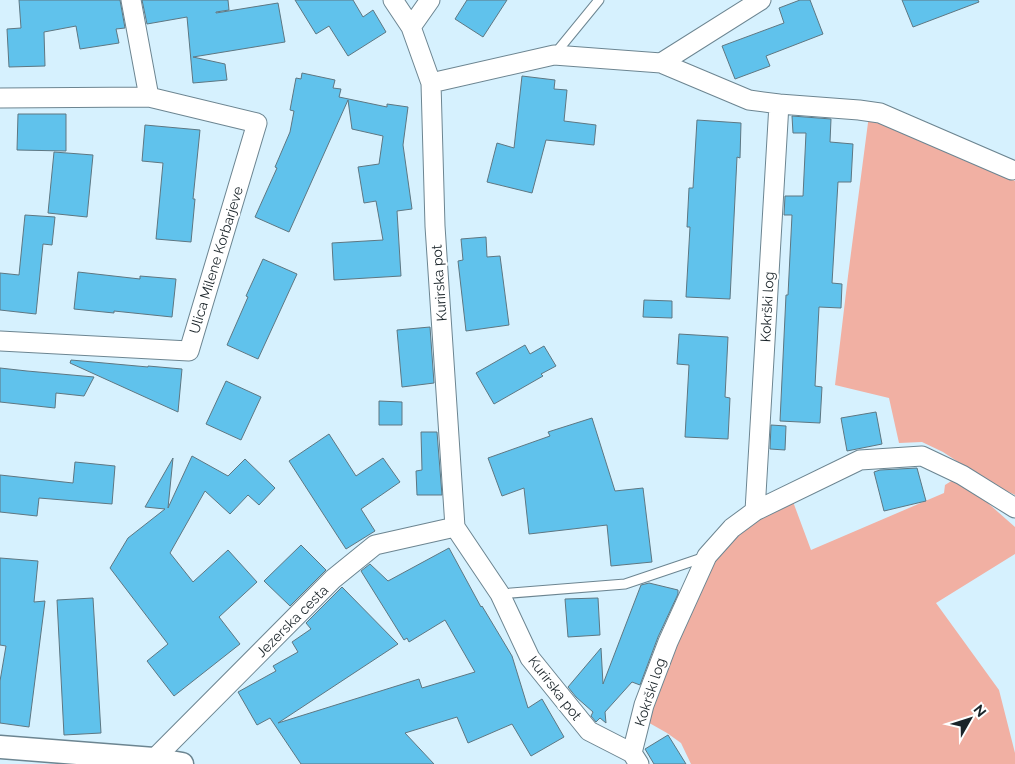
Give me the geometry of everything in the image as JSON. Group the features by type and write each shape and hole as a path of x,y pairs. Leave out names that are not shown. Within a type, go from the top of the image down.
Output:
{"street":[{"path":"131,0 149,97"},
{"name":"Kurirska pot","path":"393,0 411,27 431,83 435,226 455,527 500,594 530,658 589,731 636,759"},
{"path":"411,27 430,0"},
{"path":"661,63 761,0"},
{"path":"431,83 554,55 661,63 749,100 880,113 1012,170"},
{"name":"Ulica Milene Korbarjeve","path":"0,98 149,97 257,123 189,351 0,341"},
{"name":"Kokrški log","path":"755,510 779,104"},
{"name":"Kokrški log","path":"636,759 644,705 668,642 707,556 732,528 755,510 860,460 922,456 962,475 1015,508"},
{"name":"Jezerska cesta","path":"154,759 333,579 375,545 455,527"},
{"path":"0,747 42,757 154,759 182,764"}],"lane":[{"path":"554,55 599,0"},
{"path":"500,594 624,584 707,556"}],"shaded area":[{"path":"869,115 1008,176 1015,181 1015,495 990,483 943,452 922,442 899,443 889,398 835,385"},
{"path":"956,478 1015,527 1015,554 936,603 999,690 1015,753 1015,764 691,764 681,743 644,720 712,561 736,531 792,499 811,550 944,493 945,485"}],"building":[{"path":"19,0 120,0 125,28 116,29 119,43 80,49 76,26 44,32 45,66 9,67 7,29 21,28"},
{"path":"142,0 228,0 229,10 216,13 278,3 285,42 193,57 225,64 227,80 193,83 187,17 147,24"},
{"path":"295,0 353,0 363,17 373,10 386,32 348,56 329,26 316,34"},
{"path":"467,0 507,0 483,37 455,19"},
{"path":"800,0 810,0 823,34 766,56 770,66 735,79 722,46 784,23 779,8"},
{"path":"902,0 978,0 979,2 913,27"},
{"path":"302,73 335,80 333,88 341,89 339,97 387,107 387,104 408,107 403,145 412,209 397,211 401,276 334,280 332,243 383,240 376,201 364,203 358,167 379,164 383,136 352,129 348,100 289,232 255,217 277,168 275,167 290,132 294,111 290,110 296,78 301,79"},
{"path":"522,76 555,80 554,89 567,90 564,121 596,125 594,145 546,140 532,193 487,182 497,143 514,148"},
{"path":"18,114 66,114 66,151 17,150"},
{"path":"792,116 831,119 830,142 853,144 851,182 838,182 832,283 842,284 841,308 819,307 815,386 822,387 820,423 780,421 792,215 784,215 785,196 803,196 806,133 793,133"},
{"path":"697,120 741,123 740,158 737,157 730,299 686,297 690,227 687,227 689,188 693,188"},
{"path":"145,125 200,130 191,242 156,239 163,163 142,161"},
{"path":"54,152 93,155 87,217 48,213"},
{"path":"25,215 55,217 52,245 43,244 36,314 0,310 0,273 19,275"},
{"path":"486,237 487,257 500,256 509,325 466,331 458,261 463,260 461,239"},
{"path":"263,259 297,274 258,359 227,345"},
{"path":"78,272 140,279 140,276 176,279 172,317 74,309"},
{"path":"644,300 672,301 672,318 643,317"},
{"path":"430,327 434,383 402,387 397,330"},
{"path":"679,334 728,337 725,397 730,398 728,439 685,437 689,365 677,364"},
{"path":"525,345 530,354 544,346 556,366 541,374 543,376 494,404 476,373"},
{"path":"71,360 182,369 178,412 70,363"},
{"path":"0,368 94,377 84,396 56,393 55,408 0,402"},
{"path":"226,381 261,397 241,440 206,424"},
{"path":"379,401 402,402 402,425 379,425"},
{"path":"876,412 882,444 847,451 841,418"},
{"path":"592,418 615,491 643,488 652,562 611,566 607,525 529,534 524,488 502,496 488,458 550,436 548,432"},
{"path":"771,425 786,426 785,450 770,449"},
{"path":"421,432 437,432 442,495 417,495 416,471 422,470"},
{"path":"329,434 356,476 383,458 400,482 361,509 375,531 346,549 289,461"},
{"path":"192,456 228,476 245,459 275,488 259,505 248,495 230,514 205,491 170,553 193,582 228,550 257,582 219,617 240,644 174,696 147,661 168,644 110,568 128,538 165,509 145,507 173,458 168,508"},
{"path":"75,462 115,466 112,504 39,498 37,516 0,512 0,475 73,483"},
{"path":"917,468 926,501 884,511 874,472"},
{"path":"301,545 326,570 290,606 264,581"},
{"path":"449,548 481,607 512,656 528,708 542,699 564,737 531,756 512,724 468,743 457,717 405,733 434,764 301,764 270,718 257,725 238,692 276,671 273,666 298,652 292,642 311,629 306,623 342,587 398,644 278,723 419,679 422,688 475,672 445,620 409,642 407,638 404,640 361,571 370,564 388,581"},
{"path":"0,558 38,561 34,602 45,601 29,727 0,723 0,681 6,646 0,645"},
{"path":"649,583 678,590 678,594 658,637 640,685 632,682 605,712 606,723 600,718 596,722 591,716 593,712 568,687 601,648 603,684 641,585"},
{"path":"93,598 101,733 64,735 57,600"},
{"path":"598,598 600,635 568,637 565,599"},
{"path":"668,735 686,764 654,764 645,749"}]}
